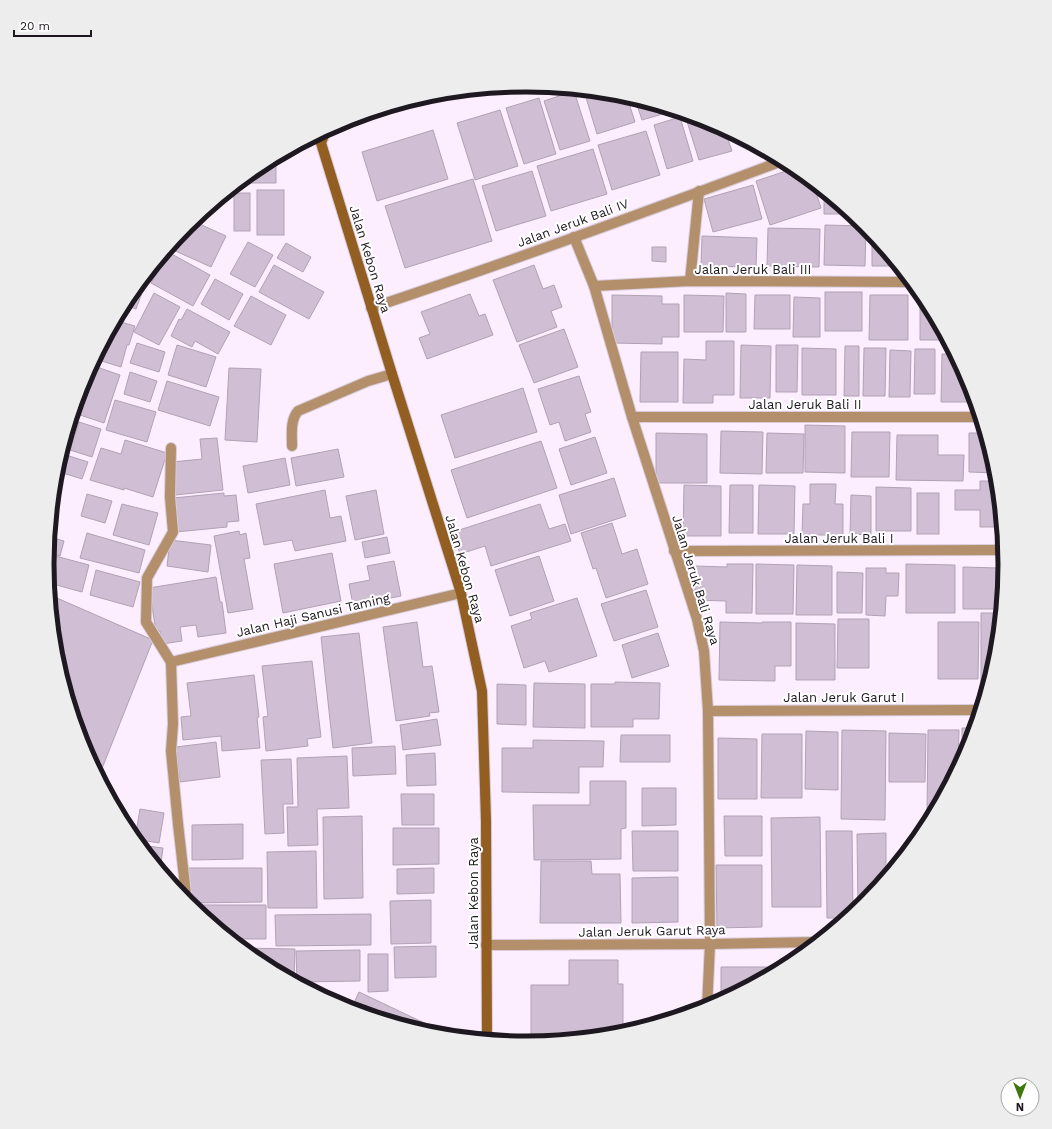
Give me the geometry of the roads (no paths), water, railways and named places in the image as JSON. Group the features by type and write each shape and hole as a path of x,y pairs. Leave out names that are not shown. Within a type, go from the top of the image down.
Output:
{"street":[{"name":"Jalan Kebon Raya","path":"323,138 321,143 371,308 461,593 482,691 486,821 487,1034"},
{"name":"Jalan Jeruk Bali IV","path":"371,308 574,237 775,164"},
{"path":"690,281 699,192"},
{"name":"Jalan Jeruk Bali Raya","path":"574,237 594,286 632,417 697,619 704,651 708,711 710,944 707,1001"},
{"name":"Jalan Jeruk Bali III","path":"594,286 690,281 904,282"},
{"path":"292,446 292,422 294,415 298,411 368,380 392,374"},
{"name":"Jalan Jeruk Bali II","path":"632,417 974,417"},
{"path":"170,448 170,497 173,532 147,578 146,622 171,662 173,724 171,751 186,891"},
{"name":"Jalan Jeruk Bali I","path":"674,551 998,550"},
{"name":"Jalan Haji Sanusi Taming","path":"171,662 461,593"},
{"name":"Jalan Jeruk Garut I","path":"708,711 975,710"},
{"name":"Jalan Jeruk Garut Raya","path":"486,946 809,942"}]}
